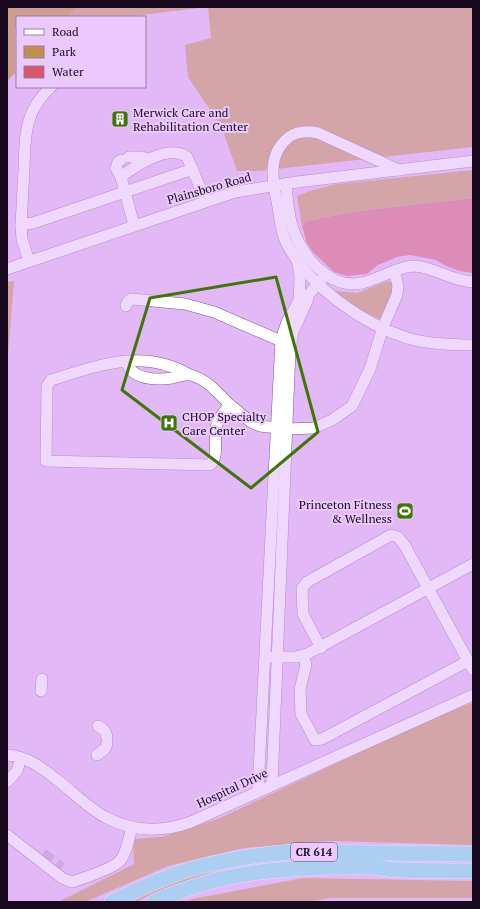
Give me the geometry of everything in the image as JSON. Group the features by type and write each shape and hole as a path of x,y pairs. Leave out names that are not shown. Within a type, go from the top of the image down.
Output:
{"highway":[{"name":"CR 614","path":"112,902 159,880 184,871 212,863 268,854 291,852 473,854"},
{"path":"375,867 401,864 473,864"},
{"name":"CR 614","path":"154,902 198,884 247,873 296,868 375,867"},
{"path":"375,867 398,870 473,871"}],"street":[{"path":"28,261 22,239 21,225 26,136 28,124 37,101 49,88"},
{"path":"399,170 326,136 305,131 292,135 281,145 277,151 273,163 274,185 281,228 286,242 296,258 321,279 350,284 363,283 394,271 414,266 463,282 473,282"},
{"path":"121,177 134,166 147,159 171,154 182,154 187,157 206,201"},
{"path":"134,225 124,193 121,177 116,168 118,162 125,158 142,157 147,159"},
{"name":"Plainsboro Road","path":"7,269 234,192 274,185 473,161"},
{"path":"21,225 33,223 192,169"},
{"path":"286,184 291,219 298,240 309,256 332,297 363,319 408,338 447,345 473,345"},
{"path":"296,258 300,276 299,301"},
{"path":"230,404 219,418 216,428 215,457 213,463 210,465 46,461 47,386 50,380 102,364 126,361 147,361 176,367 203,380 251,422 260,426 281,428 314,428 332,420 352,406 370,369 383,327 397,295 398,285 394,271"},
{"path":"281,428 293,332 310,293 321,279"},
{"path":"272,784 280,587 281,341 287,322 299,301 310,293"},
{"path":"126,306 128,301 132,299 185,304 214,312 281,341"},
{"path":"126,361 130,370 139,376 154,379 171,378 188,374"},
{"path":"258,790 268,585 280,467"},
{"path":"303,655 306,665 300,689 301,714 315,740 322,739 471,665 405,546 398,537 391,535 308,582 302,588 303,614 321,648"},
{"path":"265,657 303,655 321,648 473,564"},
{"path":"41,691 42,679"},
{"name":"Hospital Drive","path":"7,755 32,762 44,769 107,818 132,827 158,829 169,828 180,826 473,695"},
{"path":"97,755 105,749 107,741 106,732 103,728 98,726"},
{"path":"7,782 16,771 21,758"},
{"path":"11,838 62,878 72,882 100,872 119,862 125,852 132,827"},
{"path":"11,838 36,848 43,854"},
{"path":"62,868 72,882"}],"highlighted area":[{"path":"276,277 318,432 251,488 122,390 150,298"}],"green space":[{"path":"77,7 208,7 133,16 68,16"},
{"path":"208,7 473,7 473,147 259,171 237,171 222,128 188,77 185,45 211,38"},
{"path":"473,170 473,198 359,211 306,221 302,226 297,196 310,191 336,184"},
{"path":"14,281 7,366 7,282"},
{"path":"388,281 394,284 392,293 380,319 358,309 335,291 357,293"},
{"path":"473,703 473,845 329,841 244,848 168,866 85,902 58,902 134,864 133,839 161,837 220,818 454,708"},
{"path":"223,869 173,885 135,902 130,902 186,876"},
{"path":"303,878 473,881 473,898 331,898 309,902 184,902 192,899"}],"shaded area":[{"path":"7,7 77,7 68,16 16,16 15,73 7,81"}],"water":[{"path":"473,198 473,273 460,271 446,266 436,260 410,255 397,257 378,265 367,274 347,276 334,272 312,251 307,243 302,226 306,221 359,211"}],"tunnel":[{"path":"43,854 62,868"}],"place":[{"name":"Merwick Care and Rehabilitation Center","path":"120,119"},
{"name":"CHOP Specialty Care Center","path":"169,423"},
{"name":"Princeton Fitness & Wellness","path":"405,511"}]}
